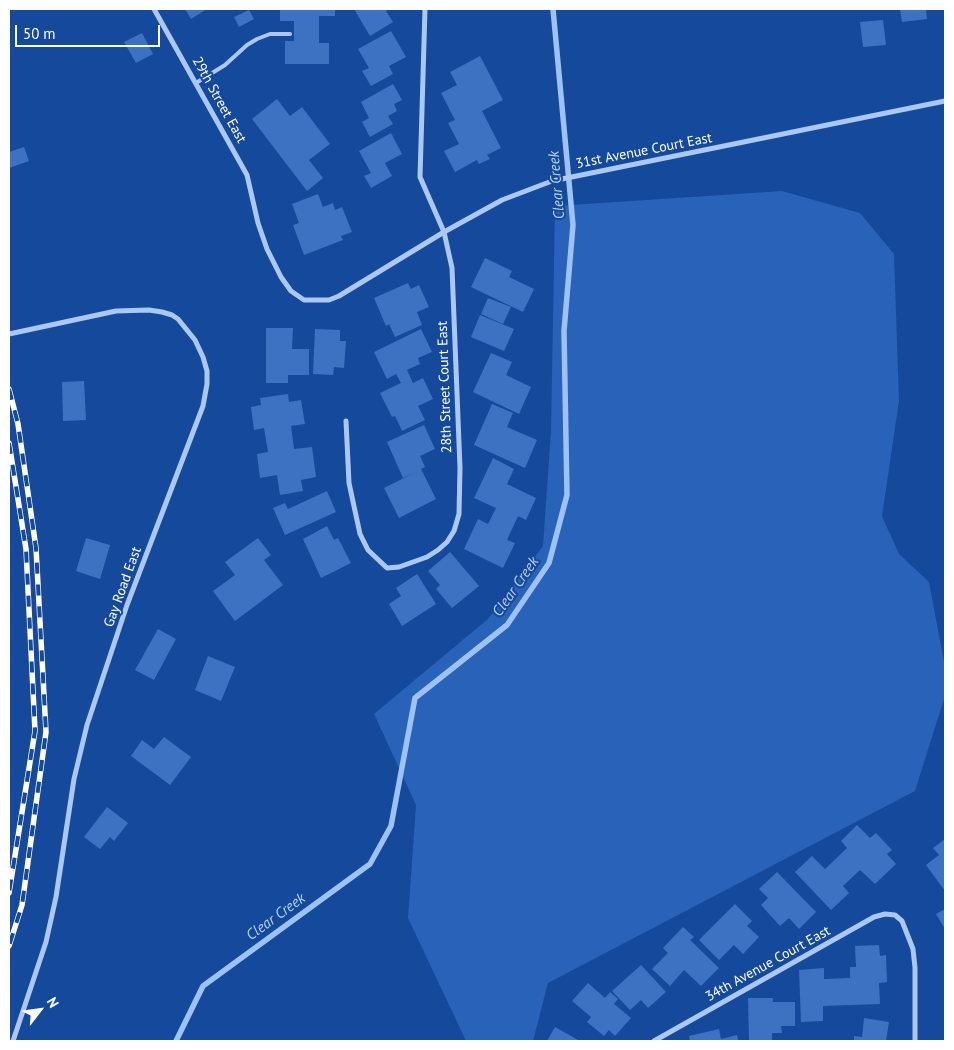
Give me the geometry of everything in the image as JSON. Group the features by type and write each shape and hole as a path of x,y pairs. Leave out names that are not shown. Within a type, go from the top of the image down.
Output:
{"street":[{"name":"29th Street East","path":"154,9 247,175 254,206"},
{"name":"28th Street Court East","path":"346,421 349,484 360,534 368,550 387,568 399,567 438,550 447,542 454,531 459,514 460,468 452,268 444,232 420,177 425,9"},
{"name":"31st Avenue Court East","path":"254,206 267,249 281,278 291,291 304,300 329,300 340,296 444,232 502,200 552,181 945,101"},
{"name":"Gay Road East","path":"9,334 116,312 149,310 172,315 187,328 195,340 207,371 208,384 203,406 127,604 87,726 74,779 56,897 46,942 13,1041"},
{"name":"34th Avenue Court East","path":"654,1041 874,917 885,914 895,915 902,921 913,949 915,968 915,1041"}],"lane":[{"path":"196,83 224,65 247,44 270,34 290,34"}],"shaded area":[{"path":"782,191 860,213 894,254 899,401 882,516 899,554 929,582 945,667 945,696 915,791 548,983 533,1041 466,1041 408,918 416,805 374,714 488,619 543,546 551,431 555,206"}],"building":[{"path":"185,9 207,9 191,19"},
{"path":"280,9 335,9 335,16 319,16 319,43 329,43 329,64 285,64 285,41 294,41 294,21 280,21"},
{"path":"354,9 391,9 386,11 393,22 370,36"},
{"path":"900,9 926,9 927,19 902,22"},
{"path":"249,10 254,19 239,27 234,17"},
{"path":"883,20 886,45 863,47 860,22"},
{"path":"391,31 406,57 389,66 393,74 371,86 362,71 369,68 358,49"},
{"path":"142,33 153,54 136,63 124,42"},
{"path":"480,56 503,100 482,111 501,148 487,155 490,159 479,164 477,160 455,172 444,151 459,144 448,123 455,120 441,93 457,85 450,72"},
{"path":"393,84 402,100 394,104 397,111 388,116 393,124 370,137 362,122 369,118 361,102"},
{"path":"277,99 290,116 302,107 330,144 309,160 323,178 307,191 252,119"},
{"path":"391,133 402,154 385,163 392,176 371,188 364,176 371,173 359,151"},
{"path":"24,147 29,161 9,168 9,152"},
{"path":"318,194 323,207 333,203 335,210 342,207 352,232 341,236 343,240 304,255 293,225 299,223 292,204"},
{"path":"485,258 512,271 509,277 534,289 523,312 471,287"},
{"path":"408,283 411,289 419,285 429,307 417,312 422,325 395,337 389,324 386,326 374,298"},
{"path":"488,298 511,307 503,324 481,314"},
{"path":"480,315 514,329 504,351 471,337"},
{"path":"266,328 293,328 292,349 309,349 309,375 288,375 288,383 266,383"},
{"path":"315,329 340,330 340,341 346,341 344,368 334,367 333,375 313,374"},
{"path":"421,329 432,352 418,358 420,364 407,370 413,383 423,378 433,399 418,406 425,420 402,431 395,416 392,417 380,393 401,383 396,374 387,379 374,352"},
{"path":"491,353 512,362 506,375 531,387 519,414 473,392"},
{"path":"84,381 86,420 63,421 62,382"},
{"path":"288,394 289,402 301,400 305,424 291,426 294,449 312,447 316,477 301,480 303,491 280,495 277,475 260,478 257,454 268,452 264,428 254,430 251,407 261,405 260,398"},
{"path":"492,404 513,413 507,427 537,440 525,468 474,445"},
{"path":"424,425 435,449 420,456 425,467 421,469 436,499 399,518 384,488 416,472 403,478 387,442"},
{"path":"493,458 514,469 507,484 536,498 526,520 518,516 507,540 515,543 503,568 464,549 478,519 488,524 496,508 474,498"},
{"path":"327,491 336,512 285,535 273,508 285,503 288,509"},
{"path":"327,526 334,540 338,538 351,563 321,578 303,539"},
{"path":"86,538 110,545 100,579 76,571"},
{"path":"258,538 271,555 264,560 283,585 235,621 213,591 235,575 225,562"},
{"path":"450,552 479,586 452,608 436,589 440,585 428,571"},
{"path":"417,574 436,604 402,626 389,604 401,596 396,588"},
{"path":"158,629 176,639 154,680 135,670"},
{"path":"208,656 235,667 221,701 195,690"},
{"path":"164,737 191,757 170,785 131,756 142,740 154,749"},
{"path":"107,807 128,823 114,841 110,837 100,849 84,837"},
{"path":"857,825 870,838 876,833 892,850 887,854 896,864 875,884 860,870 843,886 849,893 831,910 795,872 812,856 825,869 847,848 841,841"},
{"path":"945,839 945,891 926,865 939,855 933,848"},
{"path":"777,872 816,912 799,929 789,918 780,926 761,905 768,898 759,889"},
{"path":"735,904 752,921 747,926 759,937 743,954 734,945 719,960 699,940"},
{"path":"945,909 945,929 936,914"},
{"path":"683,927 694,937 690,940 719,968 701,986 684,970 670,986 652,969 668,953 663,948"},
{"path":"879,945 880,956 886,955 887,982 879,983 880,1004 823,1006 823,1021 801,1022 799,970 824,968 824,979 850,978 850,967 856,967 855,946"},
{"path":"641,965 666,992 648,1008 641,1000 630,1010 612,991"},
{"path":"588,983 605,998 610,992 618,999 614,1004 631,1018 615,1036 609,1030 604,1036 587,1022 591,1017 572,1001"},
{"path":"748,998 773,998 773,1002 795,1002 795,1026 781,1026 782,1033 772,1033 772,1041 749,1041"},
{"path":"864,1018 889,1022 886,1041 854,1041 854,1036 862,1037"},
{"path":"555,1027 580,1041 547,1041"},
{"path":"719,1029 721,1039 737,1035 738,1040 690,1041 689,1036"}],"waterway":[{"name":"Clear Creek","path":"176,1041 203,986 370,864 391,826 415,698 507,625 549,563 567,495 564,331 573,225 553,9"}],"railway":[{"path":"9,389 18,424 36,548 46,732 22,905 9,946"},
{"path":"9,443 26,549 35,731 9,893"}]}
